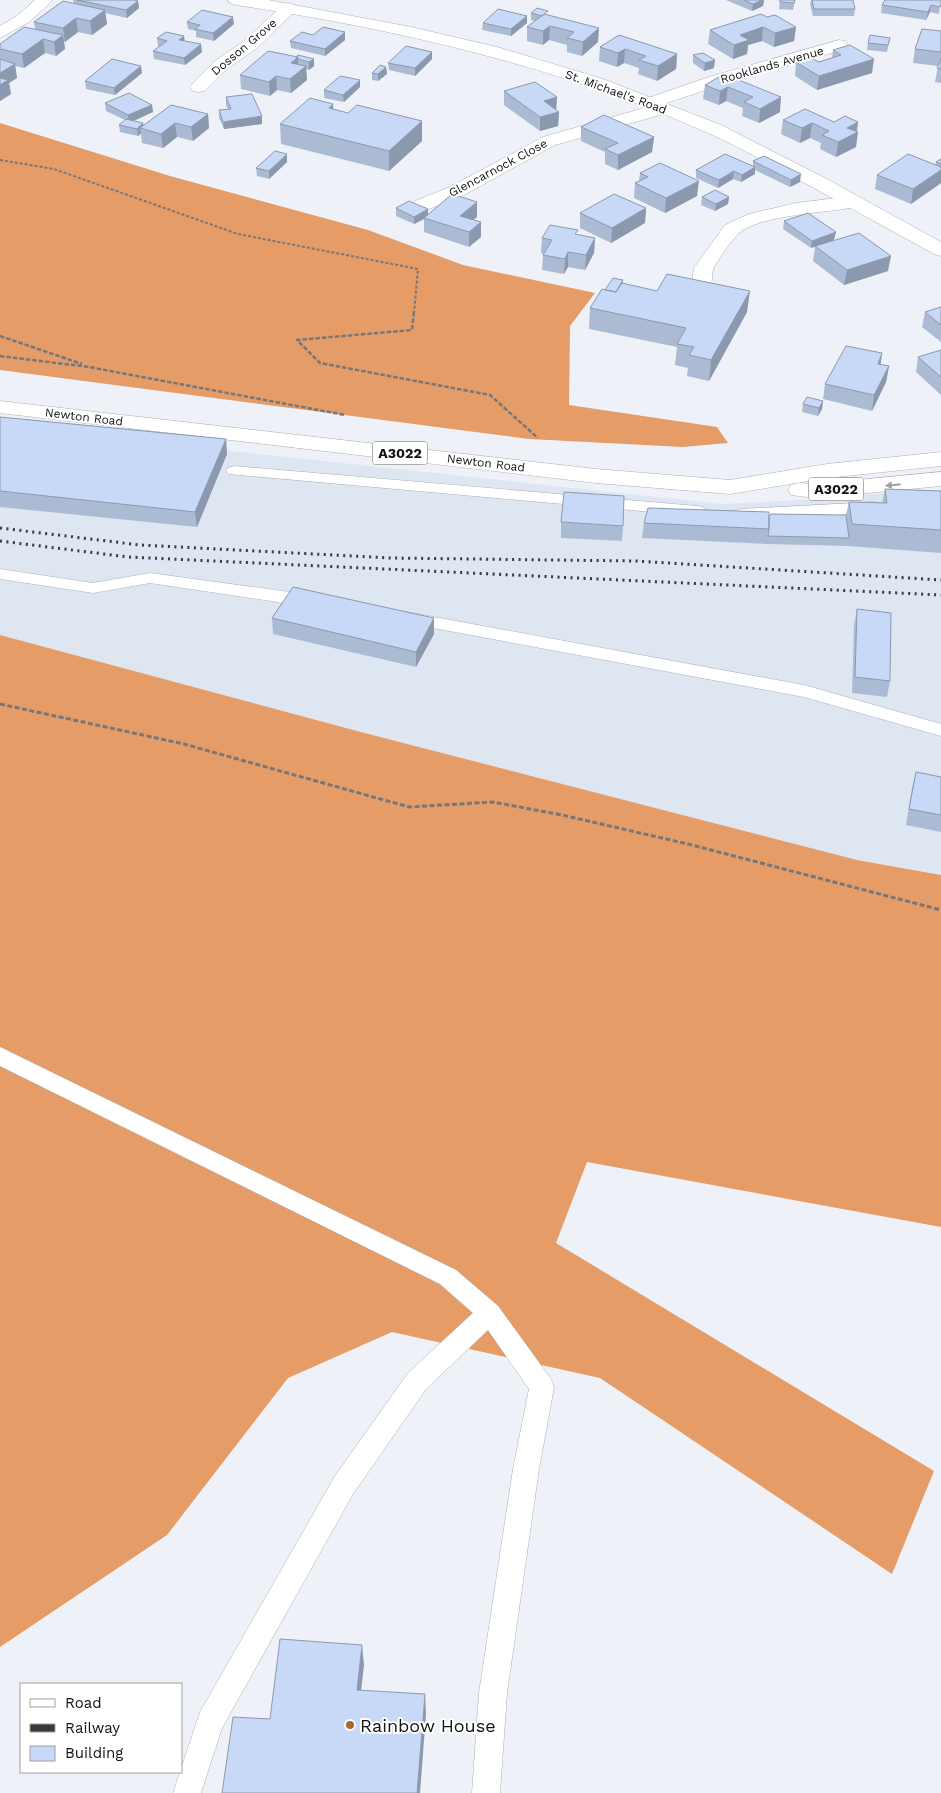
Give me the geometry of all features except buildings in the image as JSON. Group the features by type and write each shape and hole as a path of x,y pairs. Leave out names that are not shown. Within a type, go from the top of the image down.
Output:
{"street":[{"path":"0,33 23,19 45,0"},
{"name":"St. Michael's Road","path":"236,0 289,8 411,32 491,51 597,83 715,129 938,244"},
{"name":"Dosson Grove","path":"199,87 222,65 250,45 289,8"},
{"name":"Rooklands Avenue","path":"654,106 715,80 839,45"},
{"name":"Glencarnock Close","path":"422,205 457,191 549,141 654,106"},
{"path":"701,288 704,268 732,229 756,218 788,210 854,202"},
{"name":"Newton Road","path":"0,407 596,476 730,487 827,471 913,461 941,454"},
{"name":"A3022","path":"913,461 941,459"},
{"name":"A3022","path":"730,487 815,491 941,479"}],"lane":[{"path":"234,471 722,513 839,510 893,505"},
{"path":"0,574 93,588 150,578 328,604"},
{"path":"386,614 804,692 941,730"},
{"path":"0,1056 448,1277 490,1313 542,1388 526,1469 493,1693 486,1793"},
{"path":"187,1793 210,1722 344,1485 417,1381 490,1313"}],"path":[{"path":"0,160 54,169 238,234 418,269 412,330 297,340 320,363 490,395 541,441"},
{"path":"0,336 90,367"},
{"path":"0,356 90,367 352,416"},
{"path":"0,704 184,744 408,806 493,802 562,815 688,844 941,910"}],"shaded area":[{"path":"0,123 170,176 368,230 463,265 595,293 570,326 569,405 717,427 728,443 683,447 529,439 0,370"},
{"path":"0,426 722,504 819,499 907,491 941,492 941,875 857,860 357,731 0,635"},
{"path":"0,635 357,731 857,860 941,875 941,1227 587,1162 556,1243 934,1471 892,1574 600,1378 392,1332 288,1378 167,1535 0,1647"}],"railway":[{"path":"0,528 140,545 391,558 636,561 941,580"},
{"path":"0,541 128,557 941,595"}],"place":[{"name":"Rainbow House","path":"350,1725"}]}
